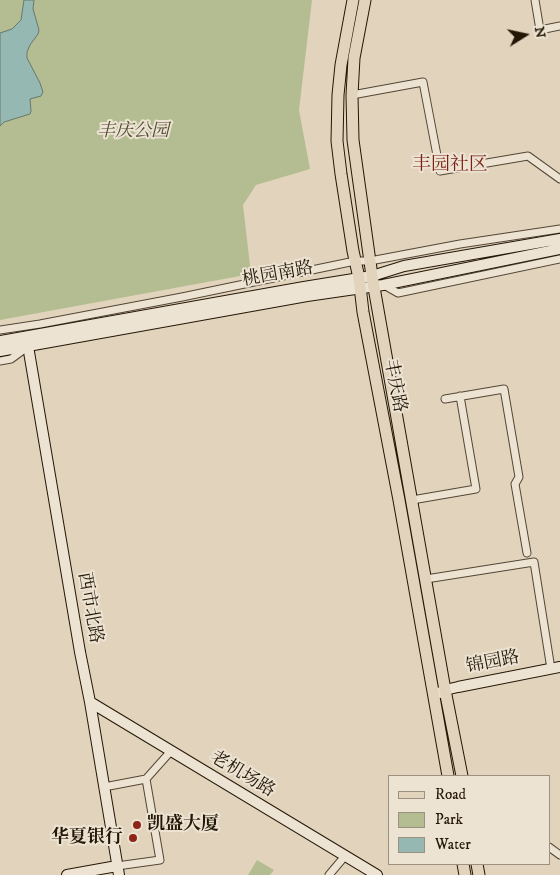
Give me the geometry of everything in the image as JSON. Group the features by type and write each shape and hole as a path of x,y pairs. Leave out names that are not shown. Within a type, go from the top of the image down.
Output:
{"main road":[{"name":"丰庆路","path":"353,0 341,65 338,95 337,141 341,174 372,364 399,500 448,775"},
{"name":"丰庆路","path":"365,0 354,58 352,95 353,140 370,261 377,282 412,500 462,775"},
{"name":"桃园南路","path":"377,282 404,266 560,240"},
{"name":"桃园南路","path":"0,341 360,283 377,282 560,250"},
{"name":"桃园南路","path":"0,351 307,296 360,283"},
{"name":"西市北路","path":"28,346 118,870"},
{"name":"锦园路","path":"434,695 445,690 556,668"},
{"name":"老机场路","path":"90,702 377,875"},
{"path":"66,875 118,870"}],"street":[{"path":"535,0 540,30 560,26"},
{"path":"352,95 423,82 440,171 528,156 560,180"},
{"path":"0,330 191,296 355,261 370,261 460,244 560,229"},
{"path":"377,282 398,294 560,260"},
{"path":"0,361 11,359 28,346"},
{"path":"445,399 504,389 519,477 515,484 526,553"},
{"path":"412,500 476,489 460,396"},
{"path":"426,579 534,562 556,668"},
{"path":"104,787 146,779 171,751"},
{"path":"118,870 160,860 146,779"},
{"path":"329,875 345,856"}],"green space":[{"name":"丰庆公园","path":"0,0 312,0 299,110 310,169 256,185 243,205 251,274 0,320"},
{"path":"257,860 274,870 270,875 248,875"}],"water":[{"path":"24,0 34,0 33,9 39,30 27,52 27,58 43,92 41,96 30,99 30,114 4,122 0,126 0,33 12,29 21,20"}],"place":[{"name":"凯盛大厦","path":"137,825"},
{"name":"华夏银行","path":"133,838"}],"district":[{"name":"丰园社区","path":"450,166"}]}
